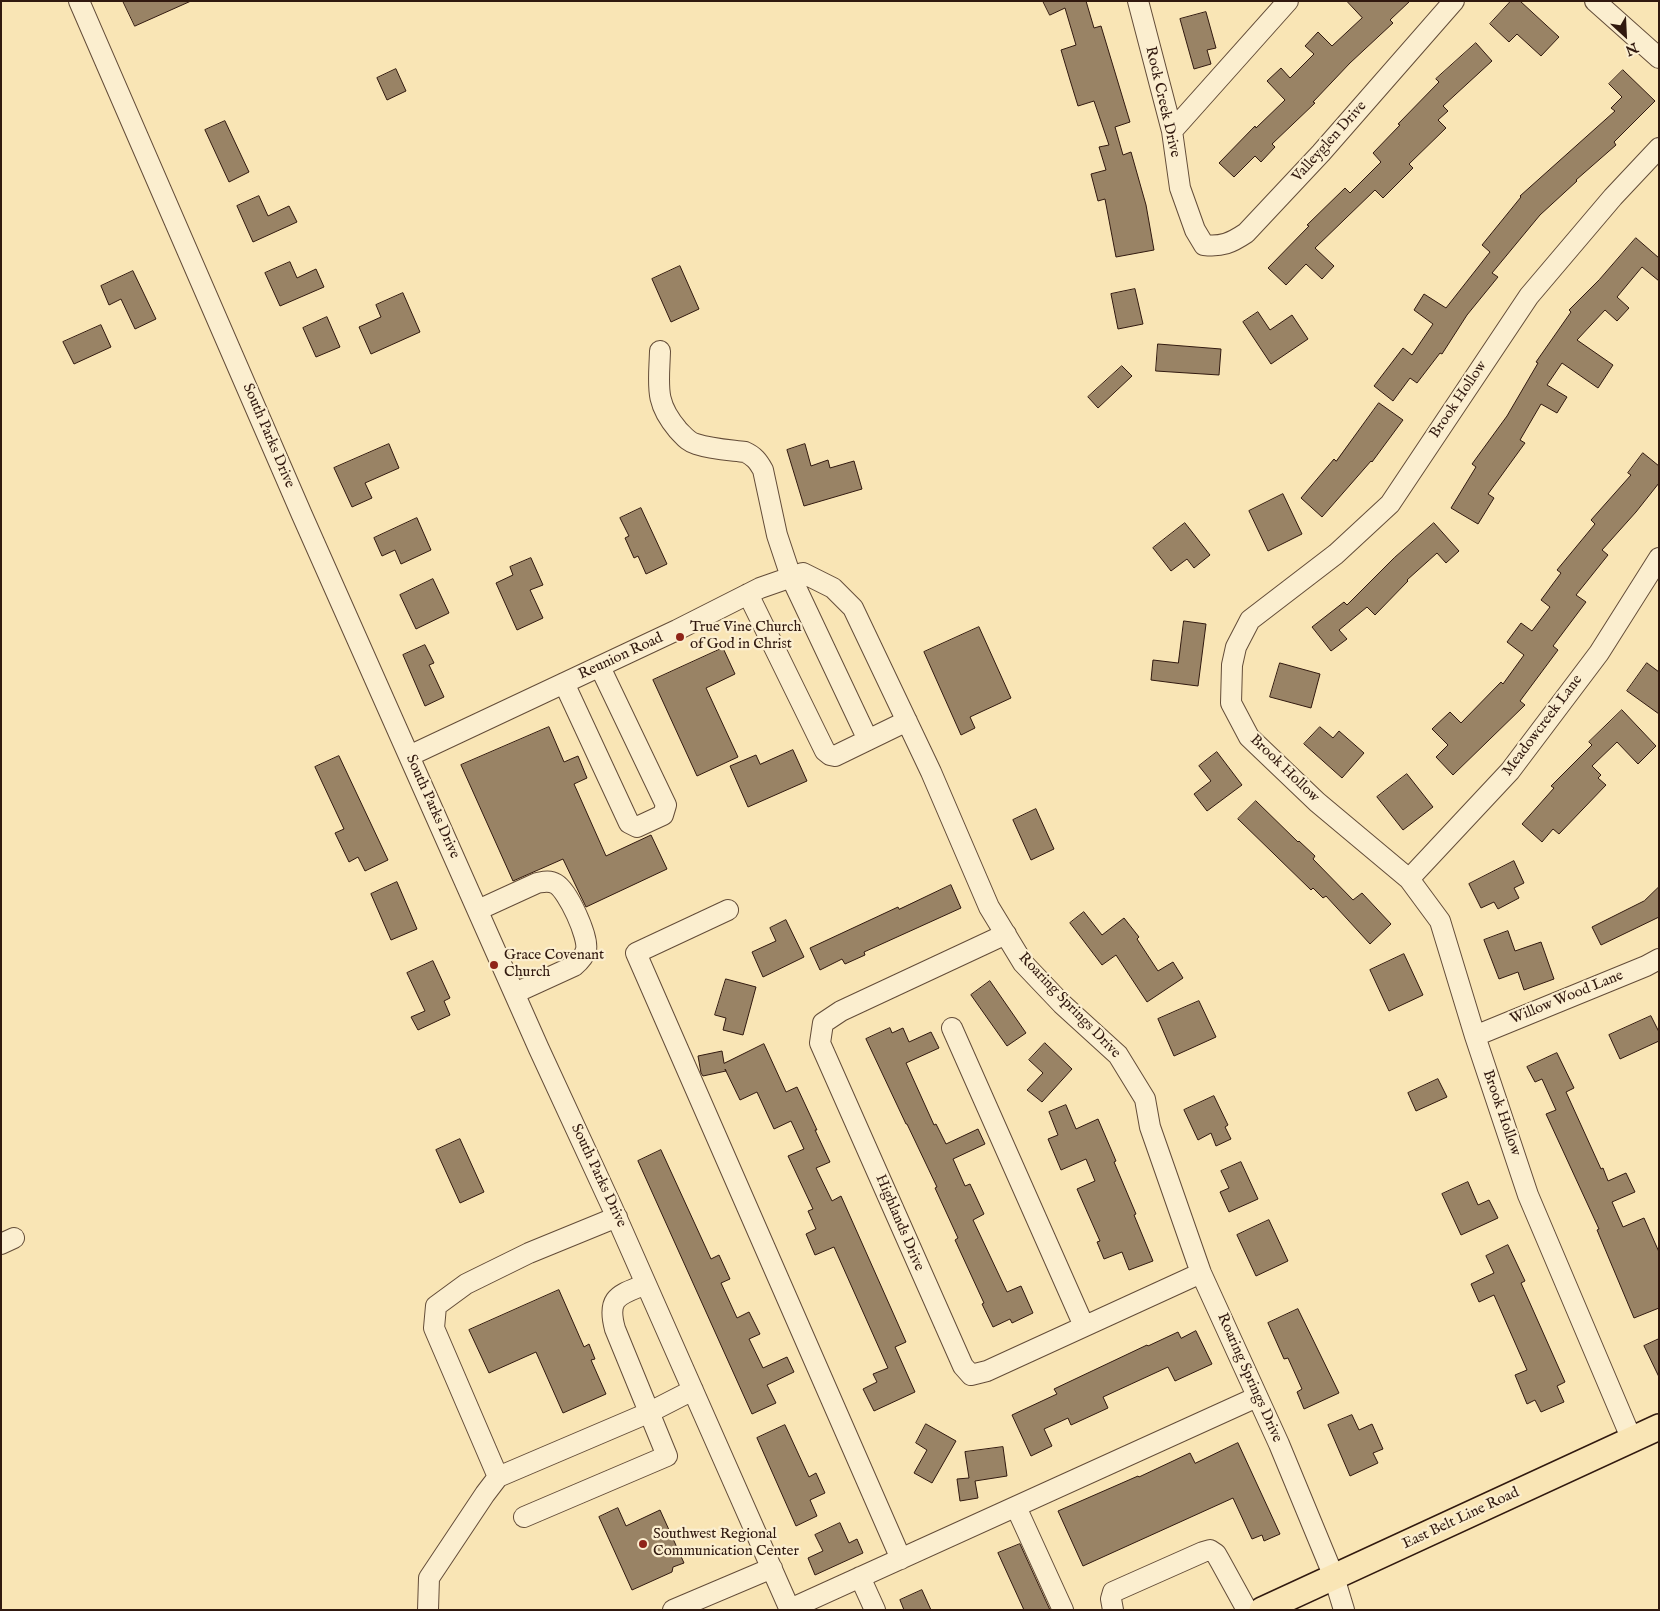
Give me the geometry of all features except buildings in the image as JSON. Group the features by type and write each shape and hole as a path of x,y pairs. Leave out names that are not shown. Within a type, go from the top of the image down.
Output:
{"main road":[{"name":"East Belt Line Road","path":"1262,1610 1659,1428"}],"street":[{"name":"South Parks Drive","path":"79,1 302,515 617,1217 790,1609"},
{"name":"Rock Creek Drive","path":"1138,1 1172,131 1180,188 1195,230"},
{"name":"Valleyglen Drive","path":"1195,230 1204,245 1217,246 1231,242 1246,233 1320,153 1454,1"},
{"path":"1172,131 1284,3"},
{"path":"1604,4 1659,58"},
{"name":"Brook Hollow","path":"1632,1440 1528,1195 1474,1036 1440,921 1409,879 1317,802 1249,737 1231,703 1232,665 1236,647 1250,620 1336,554 1390,504 1529,296 1613,197 1659,148"},
{"path":"660,351 658,391 662,407 674,426 687,440 696,445 745,452 752,454 758,460 762,470 776,535 791,577 868,740"},
{"name":"Meadowcreek Lane","path":"1409,879 1510,771 1599,653 1659,558"},
{"name":"Reunion Road","path":"410,756 677,630 760,588 791,577 803,573 810,576 832,588 853,608"},
{"path":"748,594 825,751 830,755 835,756 907,721"},
{"name":"Roaring Springs Drive","path":"853,608 907,721 989,907 1024,963 1062,1004 1118,1055 1145,1099 1150,1127 1201,1273 1279,1444 1334,1577 1343,1609"},
{"path":"564,683 629,823 637,827 655,819 663,815 666,805 600,666"},
{"path":"478,910 536,883 546,881 555,883 567,895 587,944 582,960 574,966 515,993"},
{"path":"728,910 636,953 901,1559"},
{"name":"Highlands Drive","path":"1006,934 841,1011 823,1023 820,1042 963,1366 971,1374 987,1371 1201,1273"},
{"name":"Willow Wood Lane","path":"1474,1036 1659,959"},
{"path":"952,1028 1084,1326"},
{"path":"498,1477 434,1328 436,1306 466,1284 529,1253 617,1217"},
{"path":"524,1517 667,1456 648,1413 611,1316 614,1302 620,1296 646,1284"},
{"path":"428,1610 430,1578 498,1477 648,1413 693,1390"},
{"path":"790,1609 1258,1397"},
{"path":"1016,1507 1063,1610"},
{"path":"1113,1610 1111,1599 1113,1592 1210,1550 1216,1554 1247,1610"},
{"path":"674,1610 772,1568"},
{"path":"860,1577 875,1610"}],"place":[{"name":"True Vine Church of God in Christ","path":"680,637"},
{"name":"Grace Covenant Church","path":"494,965"},
{"name":"Southwest Regional Communication Center","path":"643,1544"}]}
